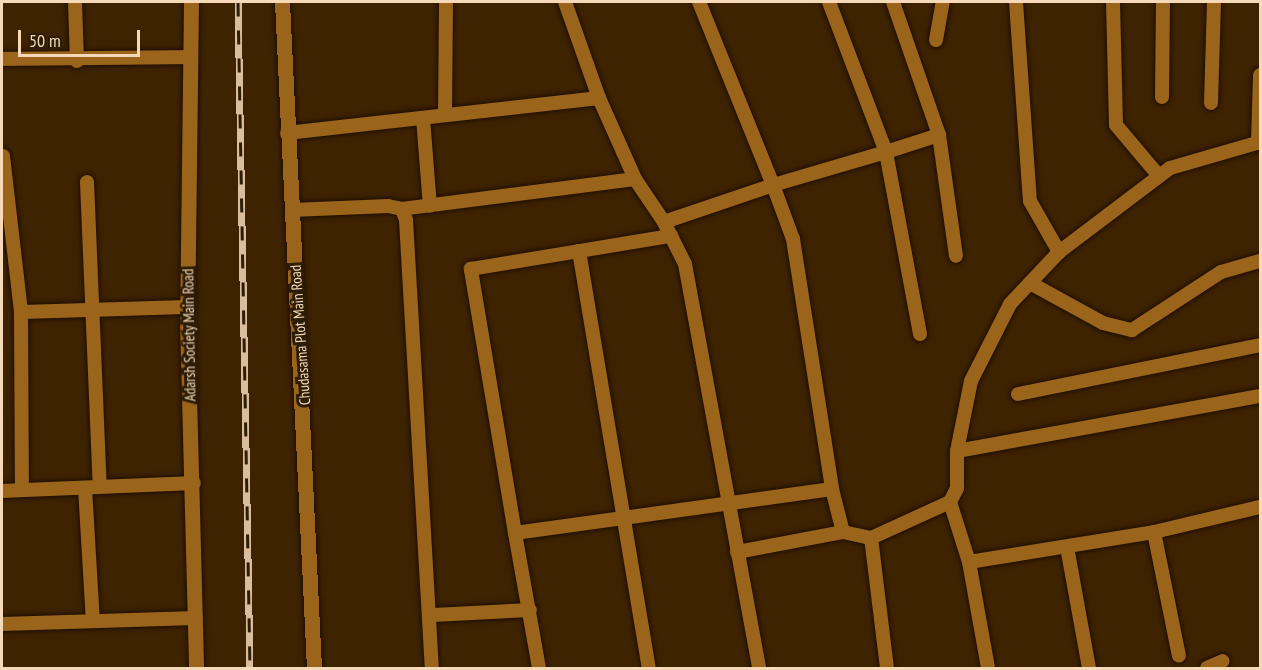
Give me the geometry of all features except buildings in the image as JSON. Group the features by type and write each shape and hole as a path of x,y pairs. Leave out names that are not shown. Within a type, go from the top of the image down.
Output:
{"street":[{"path":"75,2 77,61"},
{"name":"Adarsh Society Main Road","path":"191,2 187,307 194,483 196,669"},
{"name":"Chudasama Plot Main Road","path":"282,2 314,669"},
{"path":"445,115 446,2"},
{"path":"564,2 599,98 635,179 664,222 685,264 759,669"},
{"path":"699,2 793,239 832,489 843,532"},
{"path":"829,2 886,152 920,334"},
{"path":"893,2 939,135 956,256"},
{"path":"936,40 943,2"},
{"path":"1016,2 1030,201 1059,252"},
{"path":"1113,2 1116,125 1160,176"},
{"path":"1162,96 1163,2"},
{"path":"1211,103 1214,2"},
{"path":"2,58 77,61 190,57"},
{"path":"736,552 843,532 871,538 950,502 957,488 957,452 971,381 988,338 1030,283 1059,252 1170,168 1259,142 1260,75"},
{"path":"287,133 599,98"},
{"path":"423,118 430,206"},
{"path":"664,222 773,185 939,135"},
{"path":"3,156 21,312 22,490"},
{"path":"292,210 402,210 635,179"},
{"path":"87,182 93,310 93,621"},
{"path":"402,210 433,615 432,669"},
{"path":"539,669 471,269 671,236"},
{"path":"579,251 649,669"},
{"path":"1030,283 1103,323 1132,330 1221,272 1260,261"},
{"path":"21,312 187,307"},
{"path":"1018,394 1260,345"},
{"path":"957,452 1260,396"},
{"path":"2,491 194,483"},
{"path":"515,533 832,489"},
{"path":"950,502 969,562 988,669"},
{"path":"969,562 1154,532 1260,510"},
{"path":"1154,532 1179,656"},
{"path":"871,538 887,669"},
{"path":"1067,547 1089,669"},
{"path":"433,615 530,610"},
{"path":"2,624 196,618"},
{"path":"1207,669 1223,661"}],"railway":[{"path":"238,2 250,668"}]}
